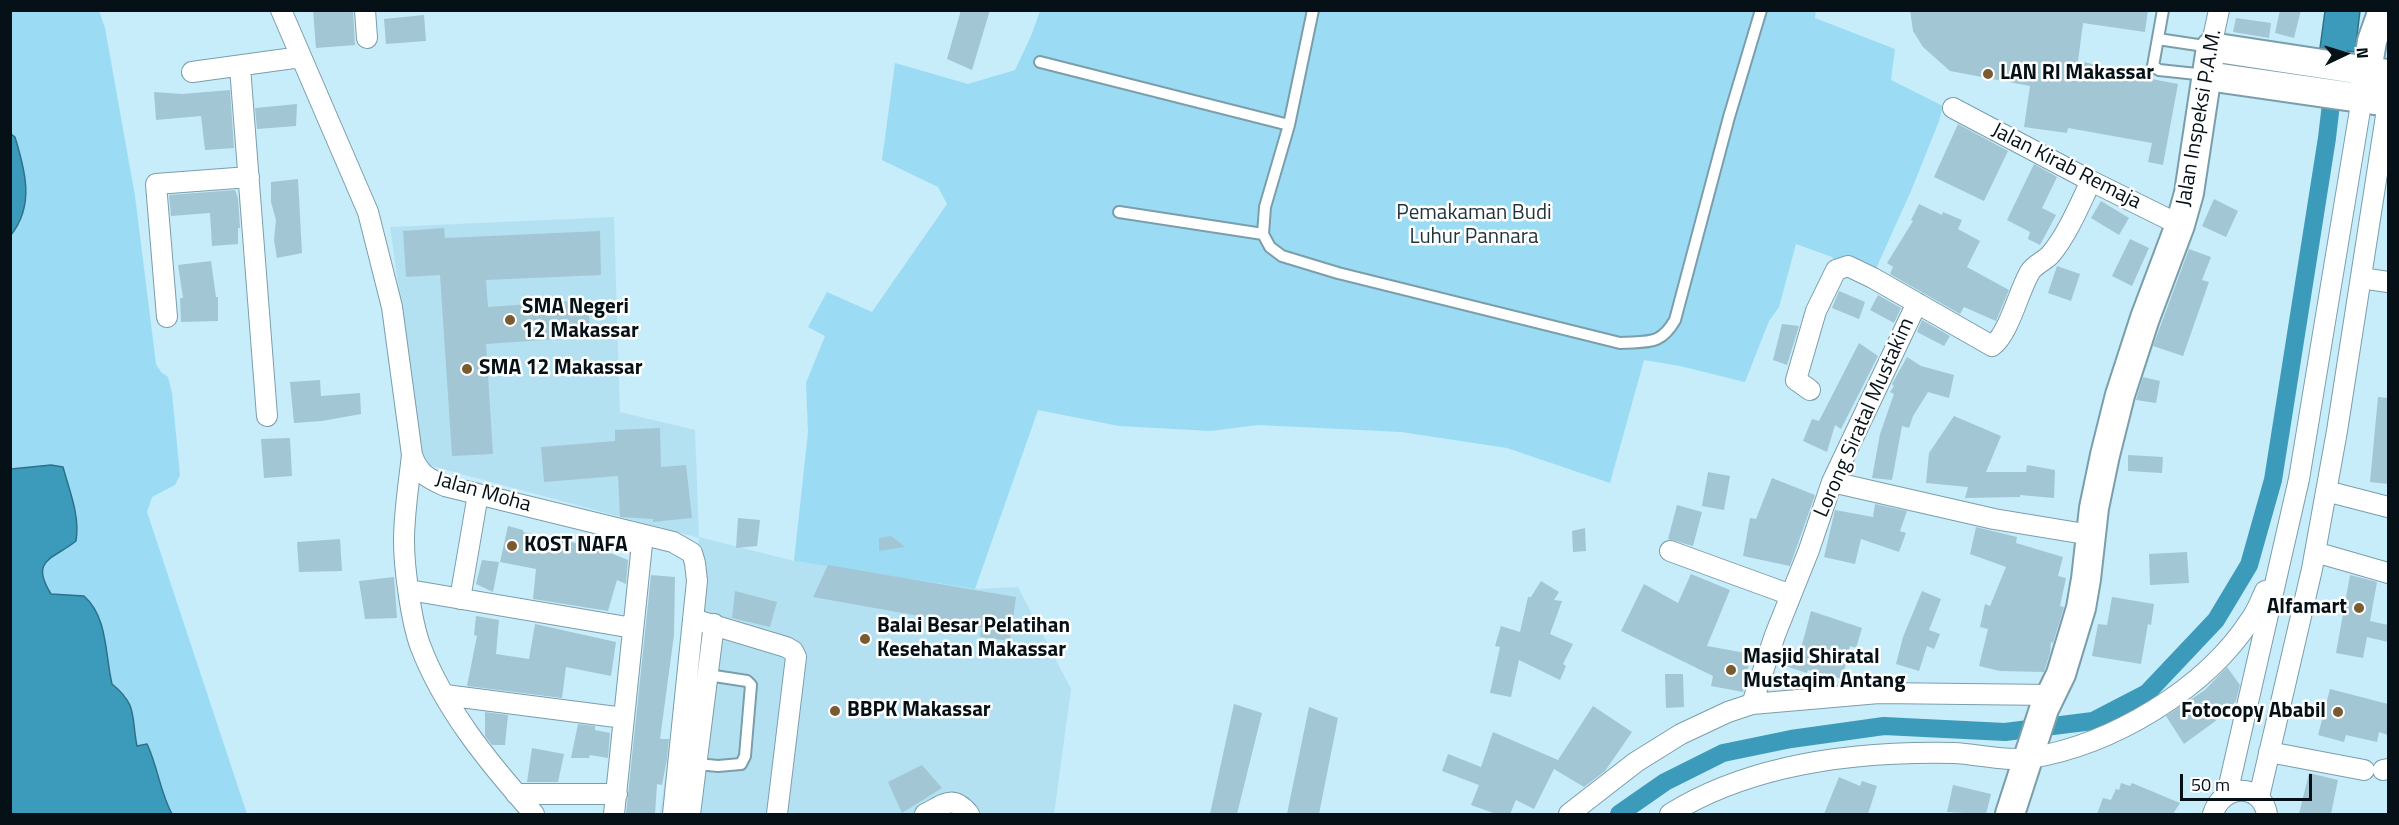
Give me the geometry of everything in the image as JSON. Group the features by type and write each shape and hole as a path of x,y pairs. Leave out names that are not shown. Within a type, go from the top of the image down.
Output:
{"street":[{"name":"Jalan Moha","path":"281,10 368,212 382,263 401,361 412,454 416,467 427,478 445,486 684,547 692,553 697,581 679,814"},
{"path":"365,10 367,38"},
{"name":"Jalan Inspeksi P.A.M.","path":"2010,814 2048,702 2061,674 2081,608 2105,455 2145,318 2180,225 2194,167 2211,47 2219,10"},
{"path":"2263,806 2269,752 2315,552 2361,278 2383,10"},
{"path":"2211,47 2326,65 2375,88"},
{"path":"192,72 301,57"},
{"path":"240,67 267,416"},
{"path":"2207,76 2320,92 2375,88"},
{"path":"2227,794 2278,564 2288,534 2375,88"},
{"name":"Jalan Kirab Remaja","path":"1953,108 2180,225"},
{"path":"167,317 156,184 249,177"},
{"name":"Lorong Siratal Mustakim","path":"1752,704 1832,482 1917,303 1992,346 1995,344 2031,272 2047,259 2059,243 2091,181"},
{"path":"1810,390 1796,380 1816,311 1836,270 1848,266 1917,303"},
{"path":"2361,278 2388,282"},
{"path":"412,454 404,542 409,590 420,643 459,719 534,814"},
{"path":"1832,482 1994,519 2091,535"},
{"path":"2326,491 2388,507"},
{"path":"460,598 481,495"},
{"path":"481,495 492,509 642,544 614,814"},
{"path":"1670,551 1791,595"},
{"path":"2315,552 2388,573"},
{"path":"1670,814 1694,800 1754,776 1820,762 1881,754 1955,753 2083,745 2133,723 2185,690 2223,654 2251,619 2278,564"},
{"path":"409,590 633,628"},
{"path":"693,619 786,646 793,651 796,657 777,814"},
{"path":"697,814 679,814 697,764 714,624"},
{"path":"2254,678 2284,684"},
{"path":"1569,814 1636,762 1680,734 1728,712 1752,704 1879,693 2048,702"},
{"path":"445,695 624,718"},
{"path":"2269,752 2379,769"},
{"path":"2213,814 2218,802 2227,794 2237,791 2248,792 2263,806"},
{"path":"516,794 617,794"},
{"path":"925,814 947,802 955,801 969,814"}],"lane":[{"path":"1313,10 1289,125 1265,207 1263,234 1270,247 1282,256 1400,289 1620,343 1656,340 1667,334 1675,320 1729,117 1761,10"},
{"path":"2163,10 2153,66 2159,70 2207,76"},
{"path":"2158,39 2211,47"},
{"path":"1040,62 1289,125"},
{"path":"1119,212 1263,234"},
{"path":"697,764 734,766 741,764 745,756 751,685 747,681 708,675"}],"shaded area":[{"path":"2325,11 2360,11 2355,52 2320,48"},
{"path":"11,134 15,137 19,149 26,187 23,212 11,235"},
{"path":"614,217 620,412 695,430 699,537 794,561 975,589 1018,587 1071,689 1054,814 660,814 699,538 424,464 390,227"},
{"path":"51,465 63,467 74,504 77,531 76,541 53,556 43,567 45,582 51,594 84,596 98,615 102,625 112,684 130,705 137,746 147,744 172,814 11,814 11,469"}],"green space":[{"name":"Pemakaman Budi Luhur Pannara","path":"1816,10 1815,18 1895,49 1891,80 1943,106 1911,191 1869,284 1851,279 1832,257 1796,244 1779,307 1769,321 1745,382 1644,360 1610,483 1507,448 1401,432 1258,425 1211,431 1119,426 1038,410 975,589 794,561 808,432 806,383 825,336 808,327 827,292 872,312 947,204 938,187 882,160 895,63 968,84 1015,70 1040,11"},
{"path":"11,11 99,11 105,28 135,196 156,364 168,377 172,393 180,475 175,485 152,497 147,512 247,814 172,814 147,744 137,747 133,715 126,696 112,684 108,665 84,596 51,594 42,573 43,567 52,556 76,541 77,514 62,467 51,465 11,469 11,235 23,211 26,187 16,137 11,134"}],"building":[{"path":"313,10 353,10 355,45 316,48"},
{"path":"961,10 990,10 972,70 947,59"},
{"name":"LAN RI Makassar","path":"1910,10 2148,10 2145,32 2083,23 2078,61 2178,84 2163,165 2148,162 2152,143 2068,128 2067,133 2024,127 2030,86 1950,71 1923,47 1913,31"},
{"path":"2280,10 2301,10 2294,38 2275,33"},
{"path":"424,15 426,41 386,44 384,19"},
{"path":"2236,18 2271,23 2269,38 2233,32"},
{"path":"230,90 234,148 205,150 201,116 156,120 154,92 182,94"},
{"path":"297,104 296,126 257,129 255,108"},
{"path":"1958,124 2008,151 1984,201 1934,177"},
{"path":"2034,164 2057,177 2042,208 2056,215 2040,245 2028,239 2030,232 2007,220"},
{"path":"298,179 302,253 277,258 274,240 276,220 271,202 271,182"},
{"path":"235,190 238,198 240,228 238,228 238,244 212,246 210,213 171,216 169,195"},
{"path":"2214,199 2238,211 2226,237 2202,226"},
{"path":"2101,201 2129,218 2119,235 2091,218"},
{"path":"1919,204 1942,215 1943,212 1962,220 1958,229 1980,241 1967,267 2009,290 1996,321 1964,307 1960,314 1890,274 1893,267 1887,263 1913,221 1911,220"},
{"path":"444,228 445,238 600,231 601,275 486,280 488,307 588,300 590,331 559,333 559,339 486,344 493,454 452,456 440,275 406,277 403,231"},
{"path":"2130,239 2149,248 2132,286 2112,276"},
{"path":"2189,249 2211,257 2202,280 2209,282 2183,356 2153,346"},
{"path":"211,261 216,297 218,297 218,321 181,322 180,298 183,298 178,265"},
{"path":"2057,266 2080,274 2071,301 2048,293"},
{"path":"1839,291 1865,302 1859,319 1832,308"},
{"path":"1878,295 1901,308 1894,323 1870,310"},
{"path":"1922,320 1950,336 1944,346 1917,332"},
{"path":"1782,324 1799,326 1787,365 1773,360"},
{"path":"1859,343 1878,356 1841,429 1835,425 1827,452 1803,441 1812,419 1819,421"},
{"path":"1907,357 1921,366 1954,375 1949,398 1928,392 1913,416 1909,428 1902,426 1892,480 1872,478 1880,434 1894,394 1890,392 1894,386 1892,384"},
{"path":"2143,377 2160,381 2156,403 2136,400"},
{"path":"320,380 321,396 360,393 361,414 294,423 290,382"},
{"path":"2378,397 2388,398 2388,484 2370,482"},
{"path":"1954,416 2001,436 1986,472 2026,472 2027,465 2055,470 2054,498 2020,495 2020,497 1965,498 1968,487 1926,483 1929,453"},
{"path":"660,428 661,467 686,465 692,518 653,522 653,519 620,517 618,476 544,482 541,447 615,441 615,430"},
{"path":"290,438 292,476 264,478 261,439"},
{"path":"2128,455 2163,457 2162,473 2128,471"},
{"path":"1708,472 1730,476 1724,510 1702,506"},
{"path":"1772,478 1815,495 1790,566 1743,556 1750,518 1756,519"},
{"path":"1875,504 1907,511 1900,531 1906,533 1899,552 1861,539 1855,564 1824,557 1835,510 1873,517"},
{"path":"1677,505 1702,512 1693,546 1668,539"},
{"path":"738,518 760,520 757,546 736,548"},
{"path":"508,526 523,530 523,532 595,547 628,560 626,584 617,580 608,611 533,599 536,569 500,562"},
{"path":"1976,527 2017,537 2016,543 2063,557 2058,576 2066,578 2060,606 2064,607 2053,643 2051,642 2044,672 2000,671 1979,666 1988,629 1980,627 1985,604 1990,606 2006,567 1970,554"},
{"path":"1585,528 1586,551 1573,552 1572,531"},
{"path":"891,536 905,547 879,551 879,538"},
{"path":"340,539 342,571 299,572 297,542"},
{"path":"2187,552 2189,583 2150,585 2149,554"},
{"path":"482,560 499,562 493,592 476,584"},
{"path":"828,565 1016,597 1010,641 980,637 981,627 813,597"},
{"path":"1691,574 1730,590 1707,646 1751,654 1743,692 1711,686 1713,676 1621,631 1644,584 1678,603"},
{"path":"651,575 675,577 674,635 660,739 669,739 667,759 662,785 657,784 655,814 626,814"},
{"path":"2350,575 2377,582 2370,621 2388,625 2388,642 2367,637 2363,658 2336,653"},
{"path":"394,577 397,618 365,619 359,581"},
{"path":"1541,581 1559,592 1554,600 1562,601 1550,634 1573,644 1563,664 1566,666 1560,680 1519,660 1511,697 1490,693 1500,647 1495,646 1501,626 1520,632 1528,597 1531,597"},
{"path":"735,591 777,602 770,627 732,618"},
{"path":"1922,591 1941,599 1929,630 1940,634 1934,649 1927,646 1919,671 1896,664 1903,637"},
{"path":"2112,597 2154,604 2141,664 2092,656 2098,624 2107,625"},
{"path":"1811,611 1862,628 1856,648 1850,646 1842,679 1808,670 1807,673 1782,665 1786,653 1799,656"},
{"path":"476,616 499,620 496,654 529,659 535,624 616,642 611,676 566,667 562,698 467,686 477,636 474,635"},
{"path":"2227,667 2240,685 2236,701 2221,717 2184,744 2166,716 2205,690"},
{"path":"1665,674 1683,674 1684,707 1666,708"},
{"path":"2330,689 2388,704 2388,735 2379,732 2377,742 2346,735 2344,742 2318,735"},
{"path":"1234,704 1262,713 1237,814 1210,814"},
{"path":"1593,706 1632,732 1605,771 1584,787 1554,769 1534,809 1516,800 1510,814 1496,814 1471,805 1479,785 1442,771 1448,754 1481,767 1493,732 1558,760"},
{"path":"1309,707 1338,718 1319,814 1287,814"},
{"path":"485,712 508,715 505,745 492,745 485,736"},
{"path":"578,724 595,726 595,730 610,733 608,758 590,755 589,758 571,758"},
{"path":"532,748 564,754 558,782 527,782"},
{"path":"922,765 942,788 902,813 888,782"},
{"path":"2309,773 2338,780 2331,814 2299,814"},
{"path":"1839,777 1860,786 1862,781 1877,786 1868,814 1824,814"},
{"path":"2121,783 2130,786 2132,783 2180,803 2173,814 2097,814 2103,798 2111,800 2116,789 2119,790"},
{"path":"1953,785 1991,794 1986,814 1947,812"}],"waterway":[{"path":"1619,814 1665,782 1723,753 1791,739 1884,726 2005,732 2093,721 2147,693 2216,620 2249,565 2273,480 2327,138 2342,10"}],"place":[{"name":"LAN RI Makassar","path":"1988,74"},
{"name":"SMA Negeri 12 Makassar","path":"510,320"},
{"name":"SMA 12 Makassar","path":"467,369"},
{"name":"KOST NAFA","path":"512,546"},
{"name":"Alfamart","path":"2359,608"},
{"name":"Balai Besar Pelatihan Kesehatan Makassar","path":"865,639"},
{"name":"Masjid Shiratal Mustaqim Antang","path":"1731,670"},
{"name":"BBPK Makassar","path":"835,711"},
{"name":"Fotocopy Ababil","path":"2338,712"}]}
